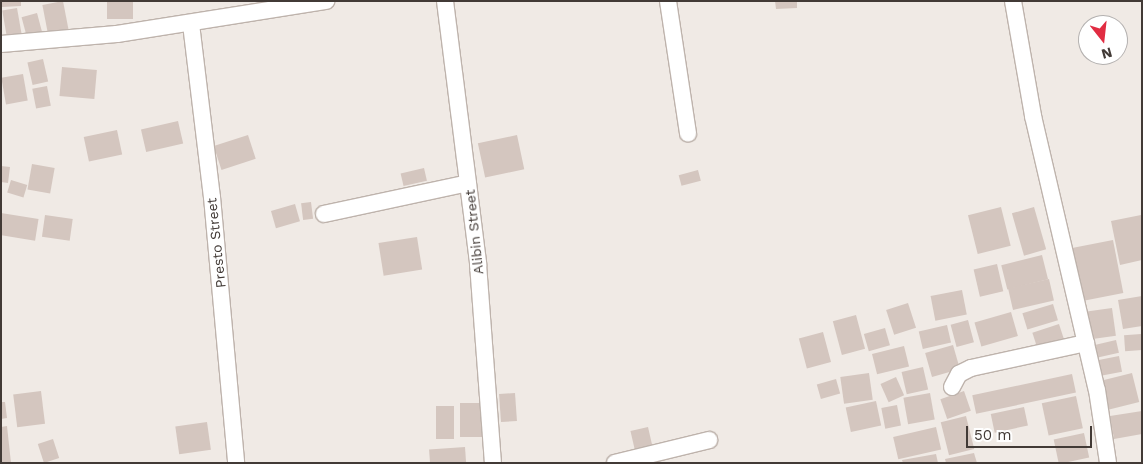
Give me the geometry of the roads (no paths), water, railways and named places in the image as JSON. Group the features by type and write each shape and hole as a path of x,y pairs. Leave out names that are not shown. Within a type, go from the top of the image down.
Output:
{"street":[{"path":"1,44 54,41 191,24 326,1"},
{"name":"Alibin Street","path":"445,1 468,183 492,463"},
{"path":"668,1 688,134"},
{"path":"1013,1 1033,116 1086,343 1108,463"},
{"name":"Presto Street","path":"191,24 212,197 236,463"},
{"path":"324,214 468,183"},
{"path":"952,387 958,374 971,368 1086,343"},
{"path":"616,463 708,440"}]}
